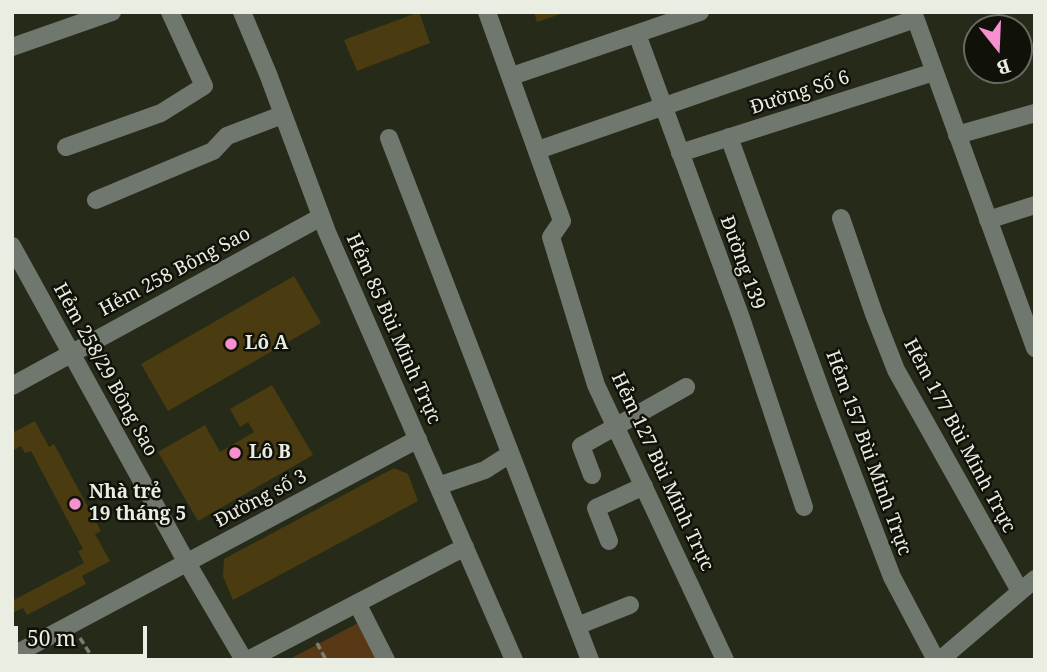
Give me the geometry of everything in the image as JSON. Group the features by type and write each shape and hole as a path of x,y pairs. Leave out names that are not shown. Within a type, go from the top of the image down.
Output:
{"street":[{"path":"12,47 112,12"},
{"path":"66,147 161,113 205,86 170,12"},
{"name":"Hẻm 85 Bùi Minh Trực","path":"242,12 321,216 514,660"},
{"path":"487,12 538,150 914,16 1035,348"},
{"path":"512,76 701,12"},
{"name":"Đường 139","path":"637,34 741,318 804,508"},
{"name":"Đường Số 6","path":"680,153 934,72"},
{"path":"957,135 1035,113"},
{"path":"96,200 213,151 228,136 282,115"},
{"name":"Hẻm 157 Bùi Minh Trực","path":"729,137 824,400 892,577 938,660"},
{"path":"389,138 590,660"},
{"name":"Hẻm 127 Bùi Minh Trực","path":"538,150 562,221 551,237 596,385 725,659"},
{"path":"988,220 1035,205"},
{"name":"Hẻm 258 Bông Sao","path":"12,386 321,216"},
{"name":"Hẻm 177 Bùi Minh Trực","path":"841,218 895,370 1020,591"},
{"name":"Hẻm 258/29 Bông Sao","path":"12,246 187,562 246,660"},
{"path":"592,475 580,446 686,387"},
{"name":"Đường số 3","path":"12,656 418,439"},
{"path":"438,486 485,470 510,454"},
{"path":"609,541 596,508 644,486"},
{"path":"246,660 465,547"},
{"path":"938,660 1035,579"},
{"path":"357,603 386,660"},
{"path":"577,626 630,605"}],"path":[{"path":"72,624 94,660"}],"shaded area":[{"path":"358,623 377,660 288,660"}],"building":[{"path":"419,12 430,43 357,71 344,40"},
{"path":"534,12 564,12 564,13 537,22"},
{"name":"Lô A","path":"294,276 321,323 168,411 141,364"},
{"name":"Lô B","path":"272,385 313,455 198,521 158,452 205,425 220,452 254,432 248,422 240,427 230,409"},
{"path":"35,421 49,447 54,444 101,531 95,534 110,561 82,576 86,584 27,615 23,608 12,613 12,601 84,563 78,551 83,549 31,451 25,453 21,446 12,451 12,433"},
{"path":"394,468 408,474 418,501 233,600 223,576 224,559"}],"place":[{"name":"Lô A","path":"231,344"},
{"name":"Lô B","path":"235,453"},
{"name":"Nhà trẻ 19 tháng 5","path":"75,504"}]}
